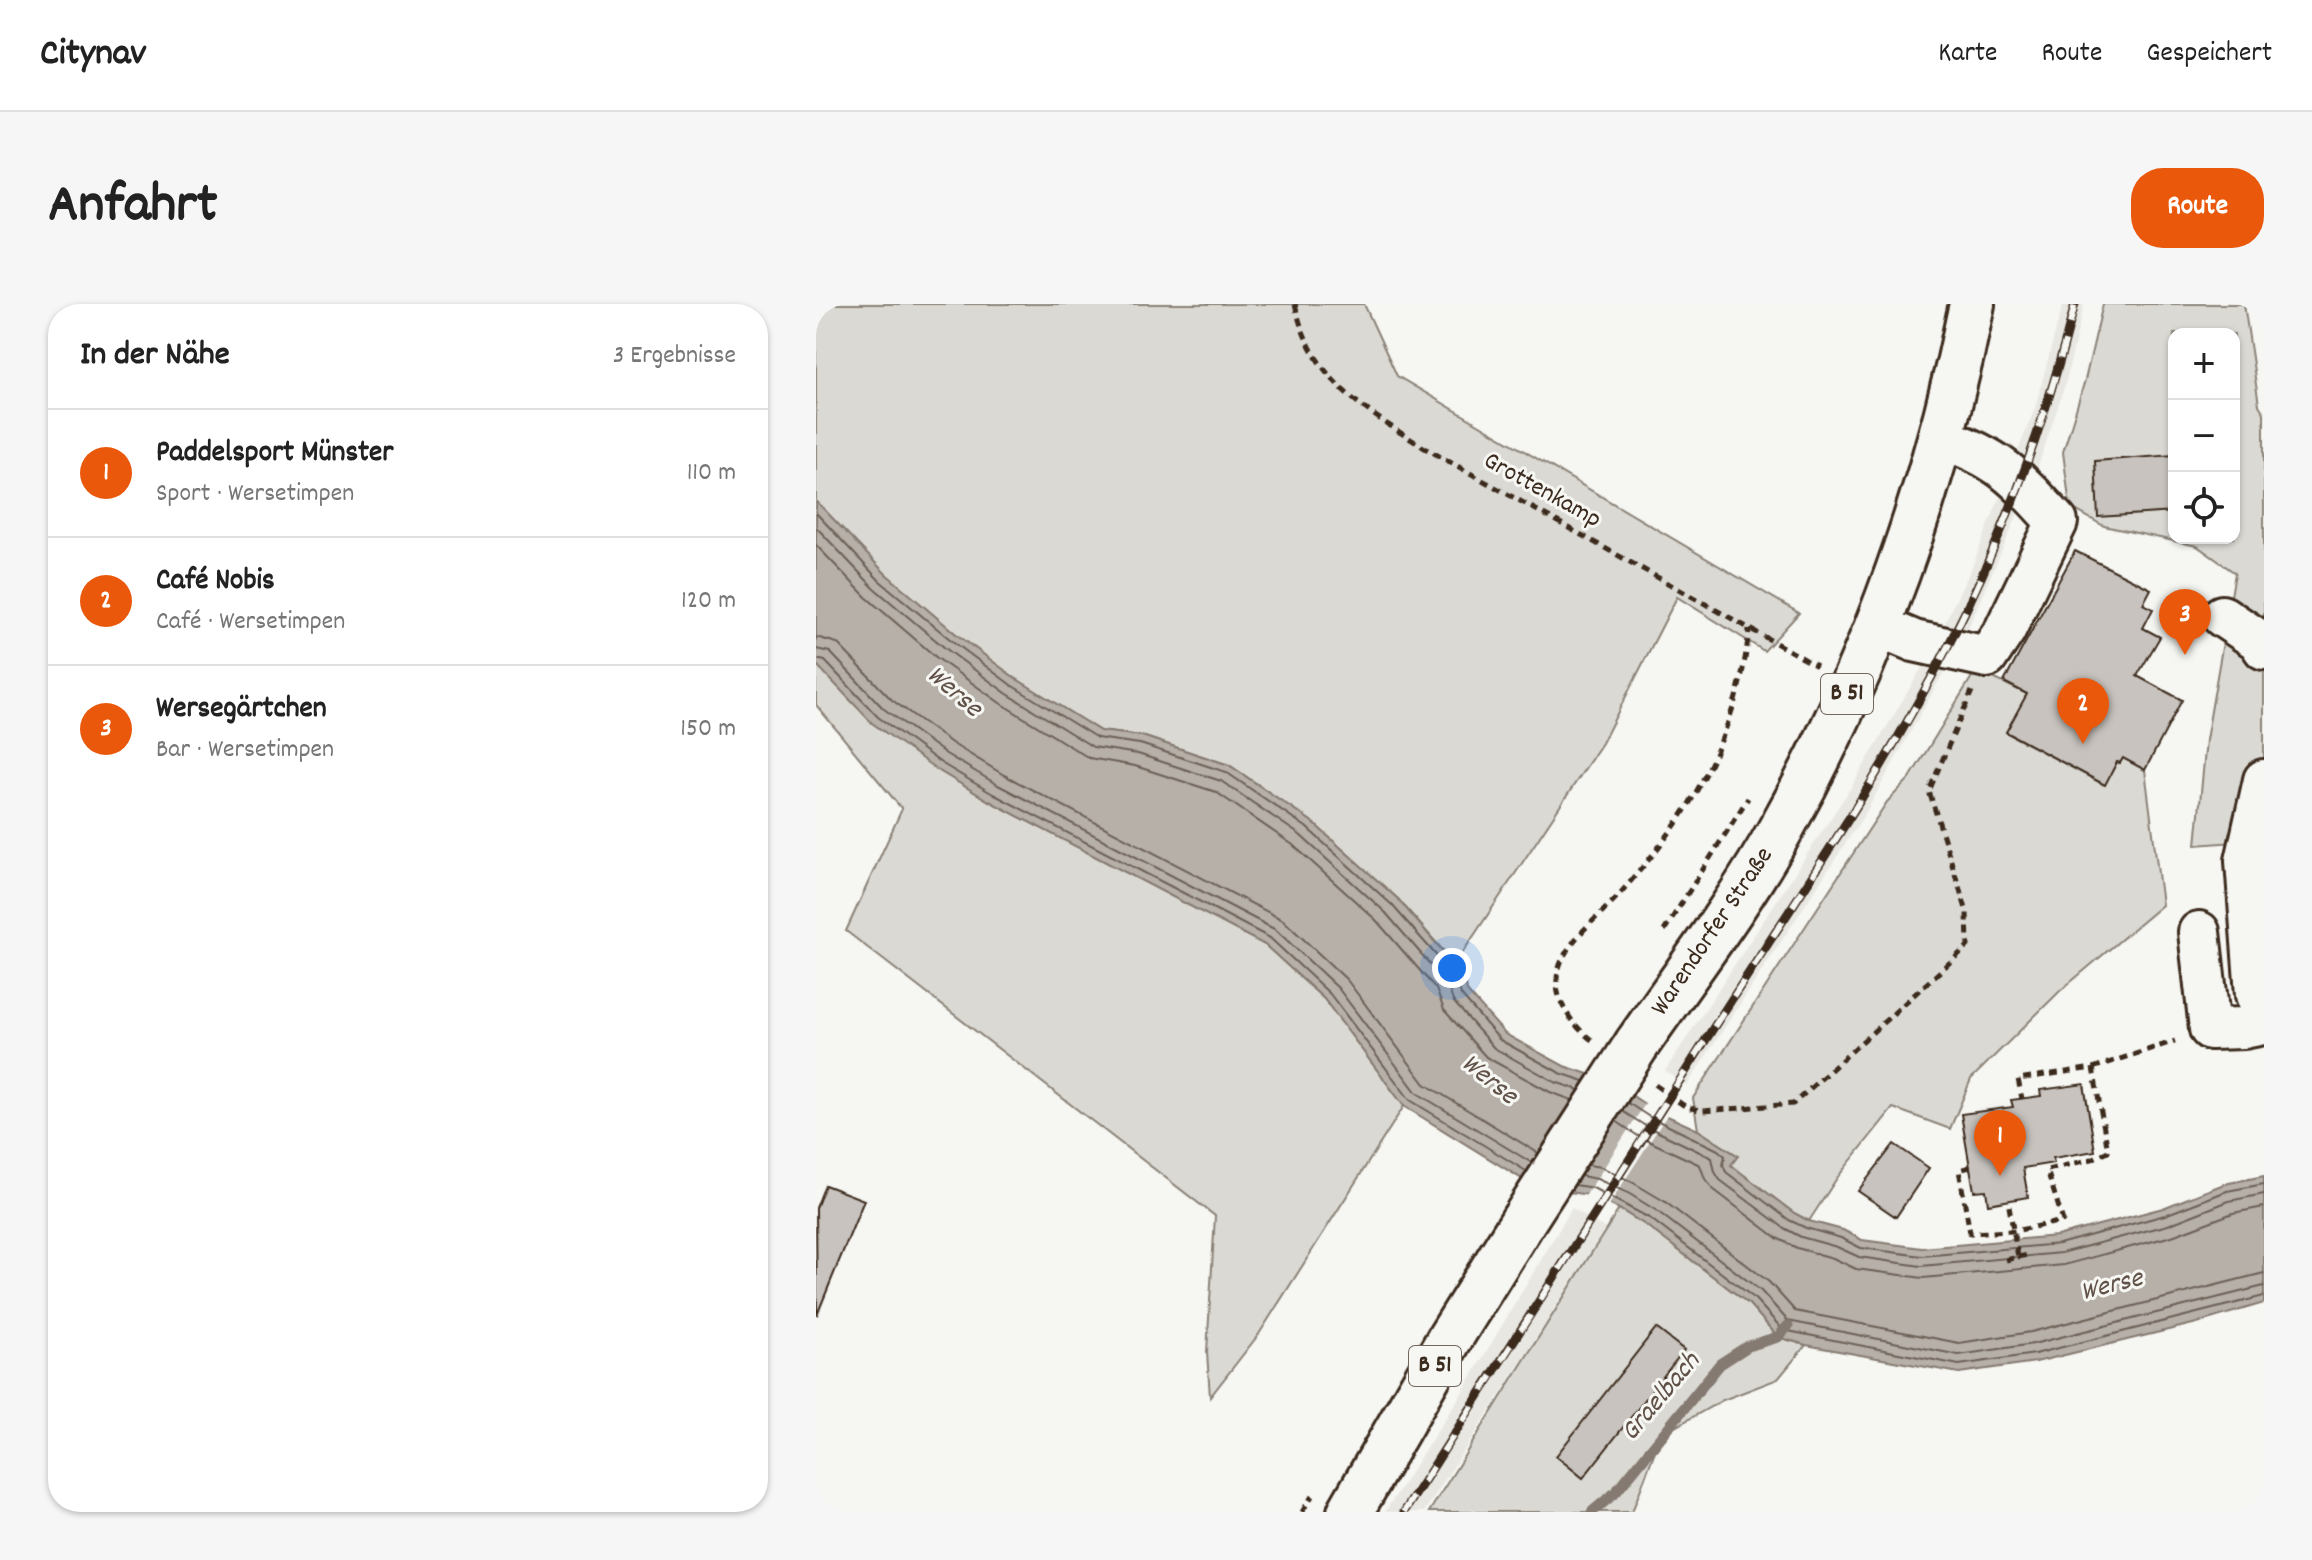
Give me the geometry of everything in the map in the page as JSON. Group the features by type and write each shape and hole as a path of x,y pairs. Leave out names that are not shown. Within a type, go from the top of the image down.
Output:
{"main road":[{"name":"Warendorfer Straße","path":"1350,1512 1450,1338 1523,1221 1782,828 1821,752 1876,625 1910,534 1940,438 1972,304"}],"street":[{"path":"1876,625 1914,641 1987,657 2005,630 2057,522 2003,466 1940,438"},
{"path":"2222,616 2258,640 2264,649"},
{"path":"2264,780 2246,861 2256,995 2264,1016"},
{"path":"2199,932 2210,1029 2264,1024"}],"path":[{"name":"Grottenkamp","path":"1295,304 1299,324 1324,371 1361,407 1423,447 1817,666 1811,679"},
{"path":"1587,1037 1570,1019 1562,1004 1556,980 1561,963 1573,943 1653,854 1702,781 1738,695 1746,663 1749,629"},
{"path":"1703,1111 1793,1104 1968,946 1967,912 1929,791 1987,657"},
{"path":"1661,937 1751,793"},
{"path":"2022,1099 2018,1079 2093,1068 2210,1029"},
{"path":"1970,1167 1959,1170 1970,1233 2014,1231 2063,1221 2047,1170 2092,1159 2108,1151 2093,1068"},
{"path":"2008,1201 2018,1257"},
{"path":"2006,1260 2029,1255"}],"shaded area":[{"path":"816,304 1364,304 1397,376 1799,613 1764,651 1677,597 1602,743 1455,964 1398,899 1311,821 1229,765 1142,736 1100,731 1015,678 956,634 885,574 816,501"},
{"path":"2063,304 2084,304 2065,385 2035,475 1967,630 1866,812 1687,1085 1665,1071 1850,789 1926,661 1972,567 2035,408"},
{"path":"2103,304 2244,304 2259,405 2264,413 2264,948 2235,842 2196,845 2206,740 2235,573 2197,546 2188,544 2240,544 2240,328 2168,328 2168,540 2104,526 2070,507 2063,452 2085,380"},
{"path":"816,664 936,769 989,801 1265,945 1324,999 1404,1106 1259,1334 1210,1397 1207,1352 1215,1216 846,931 902,809 816,705"},
{"path":"1976,670 2027,694 2007,733 2104,785 2117,762 2120,763 2123,758 2145,770 2162,905 2060,991 1971,1079 1950,1129 1893,1108 1837,1178 1809,1221 1730,1165 1737,1155 1698,1130 1693,1098 1887,802 1910,778"},
{"path":"1572,1208 1607,1230 1424,1512 1385,1512 1460,1396"},
{"path":"1619,1209 1647,1226 1749,1304 1778,1337 1806,1345 1778,1379 1723,1400 1661,1435 1632,1512 1429,1512"}],"water":[{"name":"Werse","path":"816,501 886,574 956,634 1015,678 1100,731 1142,736 1229,765 1311,821 1398,899 1465,977 1467,991 1505,1034 1564,1066 1612,1082 1652,1109 1698,1130 1738,1156 1731,1165 1794,1213 1862,1240 1922,1248 2057,1236 2163,1208 2224,1184 2264,1176 2264,1303 2197,1323 2036,1362 1959,1373 1778,1337 1749,1304 1647,1226 1589,1195 1535,1187 1404,1106 1324,999 1265,945 989,801 936,769 872,723 816,664"}],"pier":[{"path":"1647,1101 1669,1112 1607,1208 1584,1198"}],"building":[{"path":"2168,455 2168,512 2098,517 2095,461"},
{"path":"2075,551 2151,589 2143,604 2153,609 2143,628 2160,637 2137,676 2182,700 2145,770 2123,758 2120,763 2117,762 2105,785 2006,732 2027,694 2004,682"},
{"path":"2084,1084 2095,1151 2053,1158 2054,1163 2023,1168 2028,1197 1988,1204 1986,1190 1974,1191 1961,1114 2013,1107 2011,1100 2041,1096 2040,1090"},
{"path":"1894,1144 1929,1168 1896,1217 1858,1191"},
{"path":"825,1185 864,1200 817,1315 816,1208"},
{"path":"1656,1328 1684,1350 1583,1478 1556,1456"}],"waterway":[{"name":"Graelbach","path":"1592,1512 1616,1492 1720,1364 1748,1346 1778,1337 1788,1326"}],"railway":[{"path":"1404,1512 1834,843 1920,699 1967,608 2021,481 2075,304"}],"place":[{"name":"Wersegärtchen","path":"2185,655"},
{"name":"Café Nobis","path":"2083,744"},
{"name":"Paddelsport Münster","path":"2000,1176"}]}
